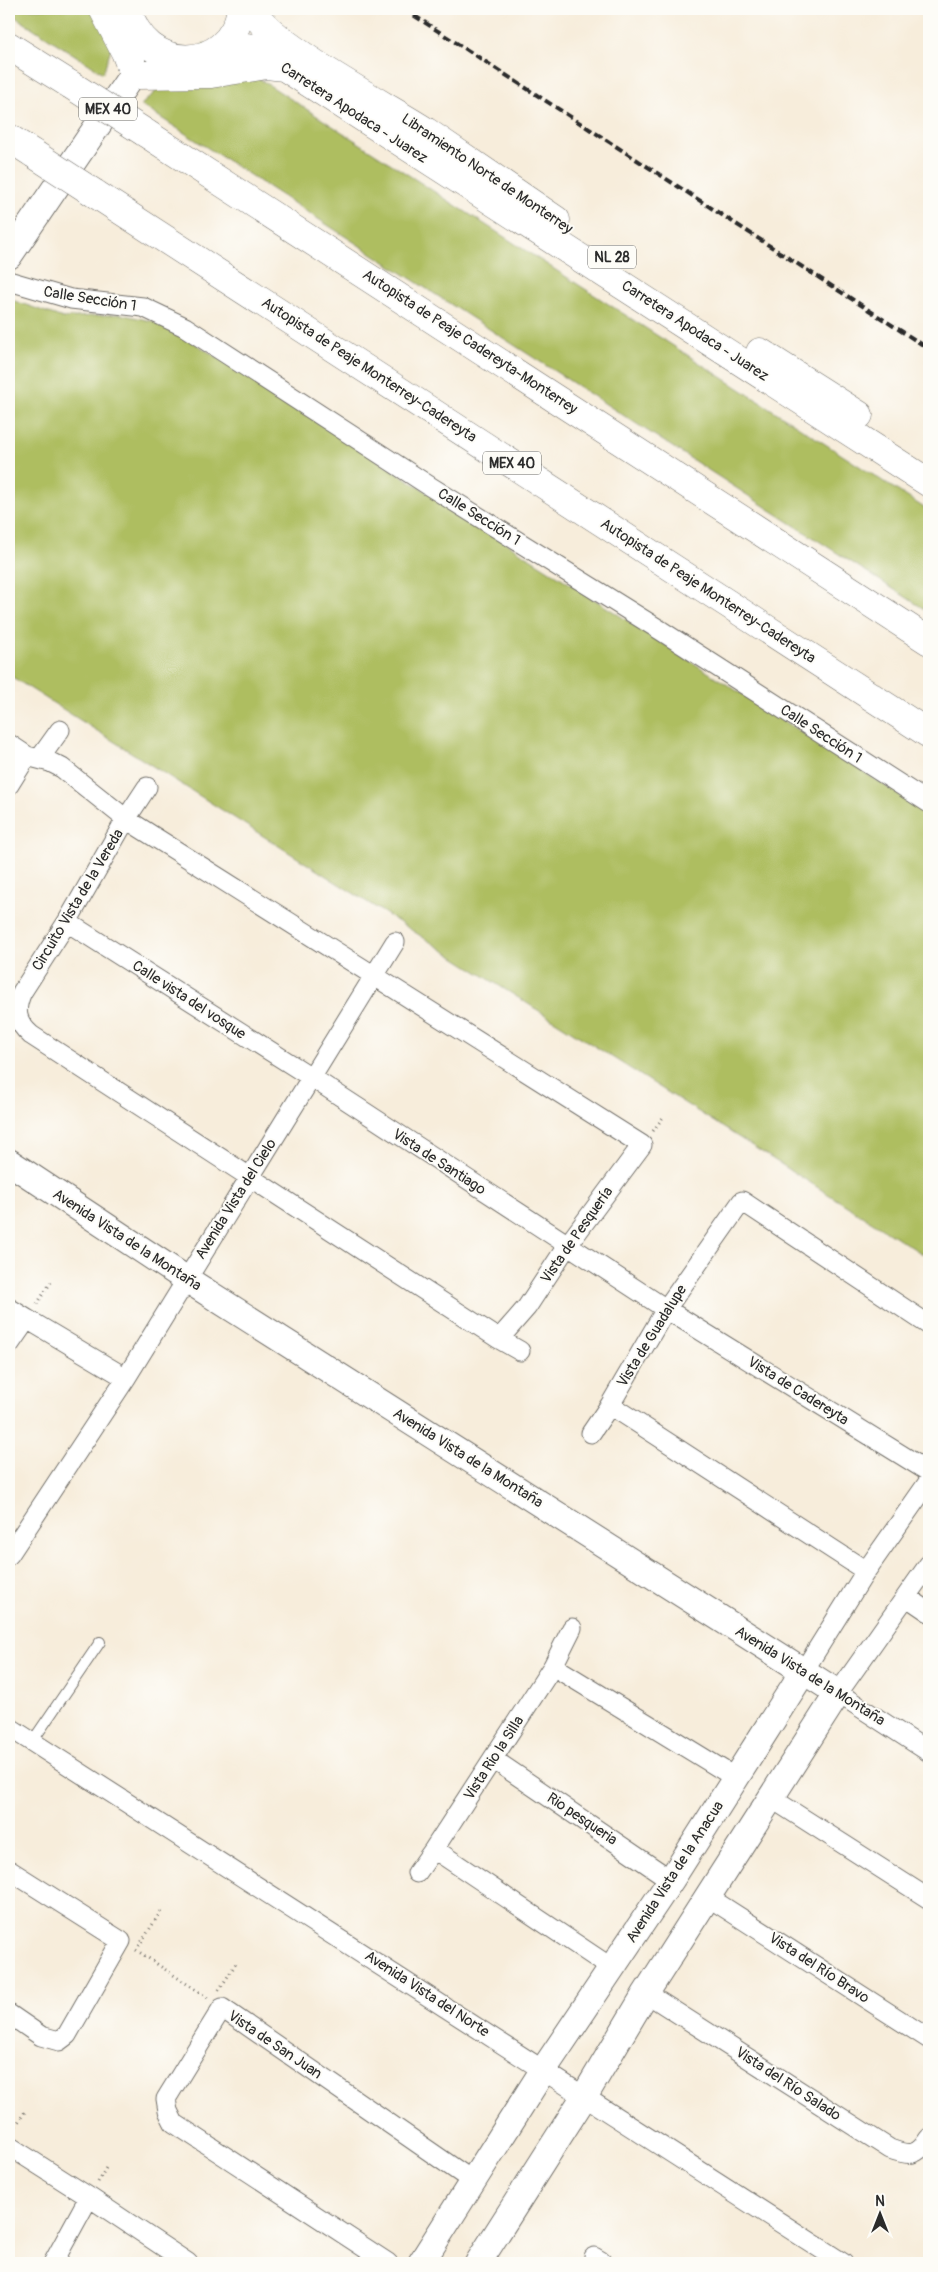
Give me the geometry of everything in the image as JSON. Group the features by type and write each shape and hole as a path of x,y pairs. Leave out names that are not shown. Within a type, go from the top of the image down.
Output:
{"main road":[{"path":"103,9 125,52 133,74 211,74 291,59"},
{"path":"128,9 135,30 150,47 170,57 198,57 218,48 236,27 241,9"},
{"path":"252,9 261,23 291,59"},
{"path":"266,9 278,29 291,59"},
{"name":"Carretera Apodaca - Juarez","path":"198,57 247,45 291,59 929,483"},
{"name":"Autopista de Peaje Cadereyta-Monterrey","path":"9,46 929,641"},
{"name":"Libramiento Norte de Monterrey","path":"291,59 426,132 568,229 929,460"},
{"name":"Autopista de Peaje Monterrey-Cadereyta","path":"9,138 929,734"}],"street":[{"path":"9,256 133,74 128,9"},
{"path":"133,74 198,57"},
{"name":"Calle Sección 1","path":"9,280 70,299 143,307 185,328 431,487 660,630 929,803"},
{"path":"9,785 60,730"},
{"path":"9,744 34,757 50,762 78,778 126,819 147,787"},
{"name":"Circuito Vista de la Vereda","path":"250,1176 31,1035 21,1026 17,1016 17,1004 22,992 67,922 126,819 374,976"},
{"name":"Calle vista del vosque","path":"67,922 311,1077"},
{"name":"Avenida Vista del Cielo","path":"9,1555 126,1378 395,942"},
{"name":"Vista de Pesquería","path":"374,976 642,1145 567,1246 527,1307 499,1339"},
{"name":"Vista de Santiago","path":"311,1077 666,1309"},
{"name":"Avenida Vista de la Montaña","path":"9,1162 186,1279 929,1752"},
{"path":"250,1176 520,1351"},
{"name":"Vista de Guadalupe","path":"592,1433 666,1309 742,1201 929,1325"},
{"path":"9,1308 126,1378"},
{"name":"Vista de Cadereyta","path":"666,1309 929,1472"},
{"path":"9,1344 27,1319"},
{"path":"610,1405 866,1571"},
{"name":"Avenida Vista de la Anacua","path":"421,2263 544,2069 671,1880 866,1571 929,1481"},
{"path":"478,2263 584,2098 646,1993 838,1693 929,1564"},
{"path":"907,1597 929,1612"},
{"name":"Vista Rio la Silla","path":"417,1874 553,1666 572,1628"},
{"path":"553,1666 736,1778"},
{"name":"Avenida Vista del Norte","path":"9,1727 544,2069 584,2098 843,2263"},
{"name":"Rio pesqueria","path":"493,1760 671,1880"},
{"path":"771,1798 929,1899"},
{"path":"434,1849 613,1969"},
{"path":"9,1870 129,1946 67,2036 59,2041 41,2036 9,2014"},
{"name":"Vista del Río Bravo","path":"708,1897 929,2039"},
{"name":"Vista del Río Salado","path":"646,1993 890,2148 904,2154 914,2153 922,2150 929,2138"},
{"name":"Vista de San Juan","path":"388,2263 174,2123 168,2112 166,2099 217,2005 474,2182"},
{"path":"9,2146 188,2263"},
{"path":"53,2263 89,2198"}],"lane":[{"path":"32,1742 100,1642"}],"path":[{"path":"27,1319 53,1279"},
{"path":"161,1911 129,1946 217,2005 237,1962"},
{"path":"9,2136 26,2110"}],"green space":[{"path":"9,9 128,9 119,24 103,73 9,13"},
{"path":"204,43 929,511 929,612 141,105 193,58"},
{"path":"9,299 63,318 120,314 165,324 929,814 929,1258 9,675"}],"railway":[{"path":"404,9 929,349"}]}
